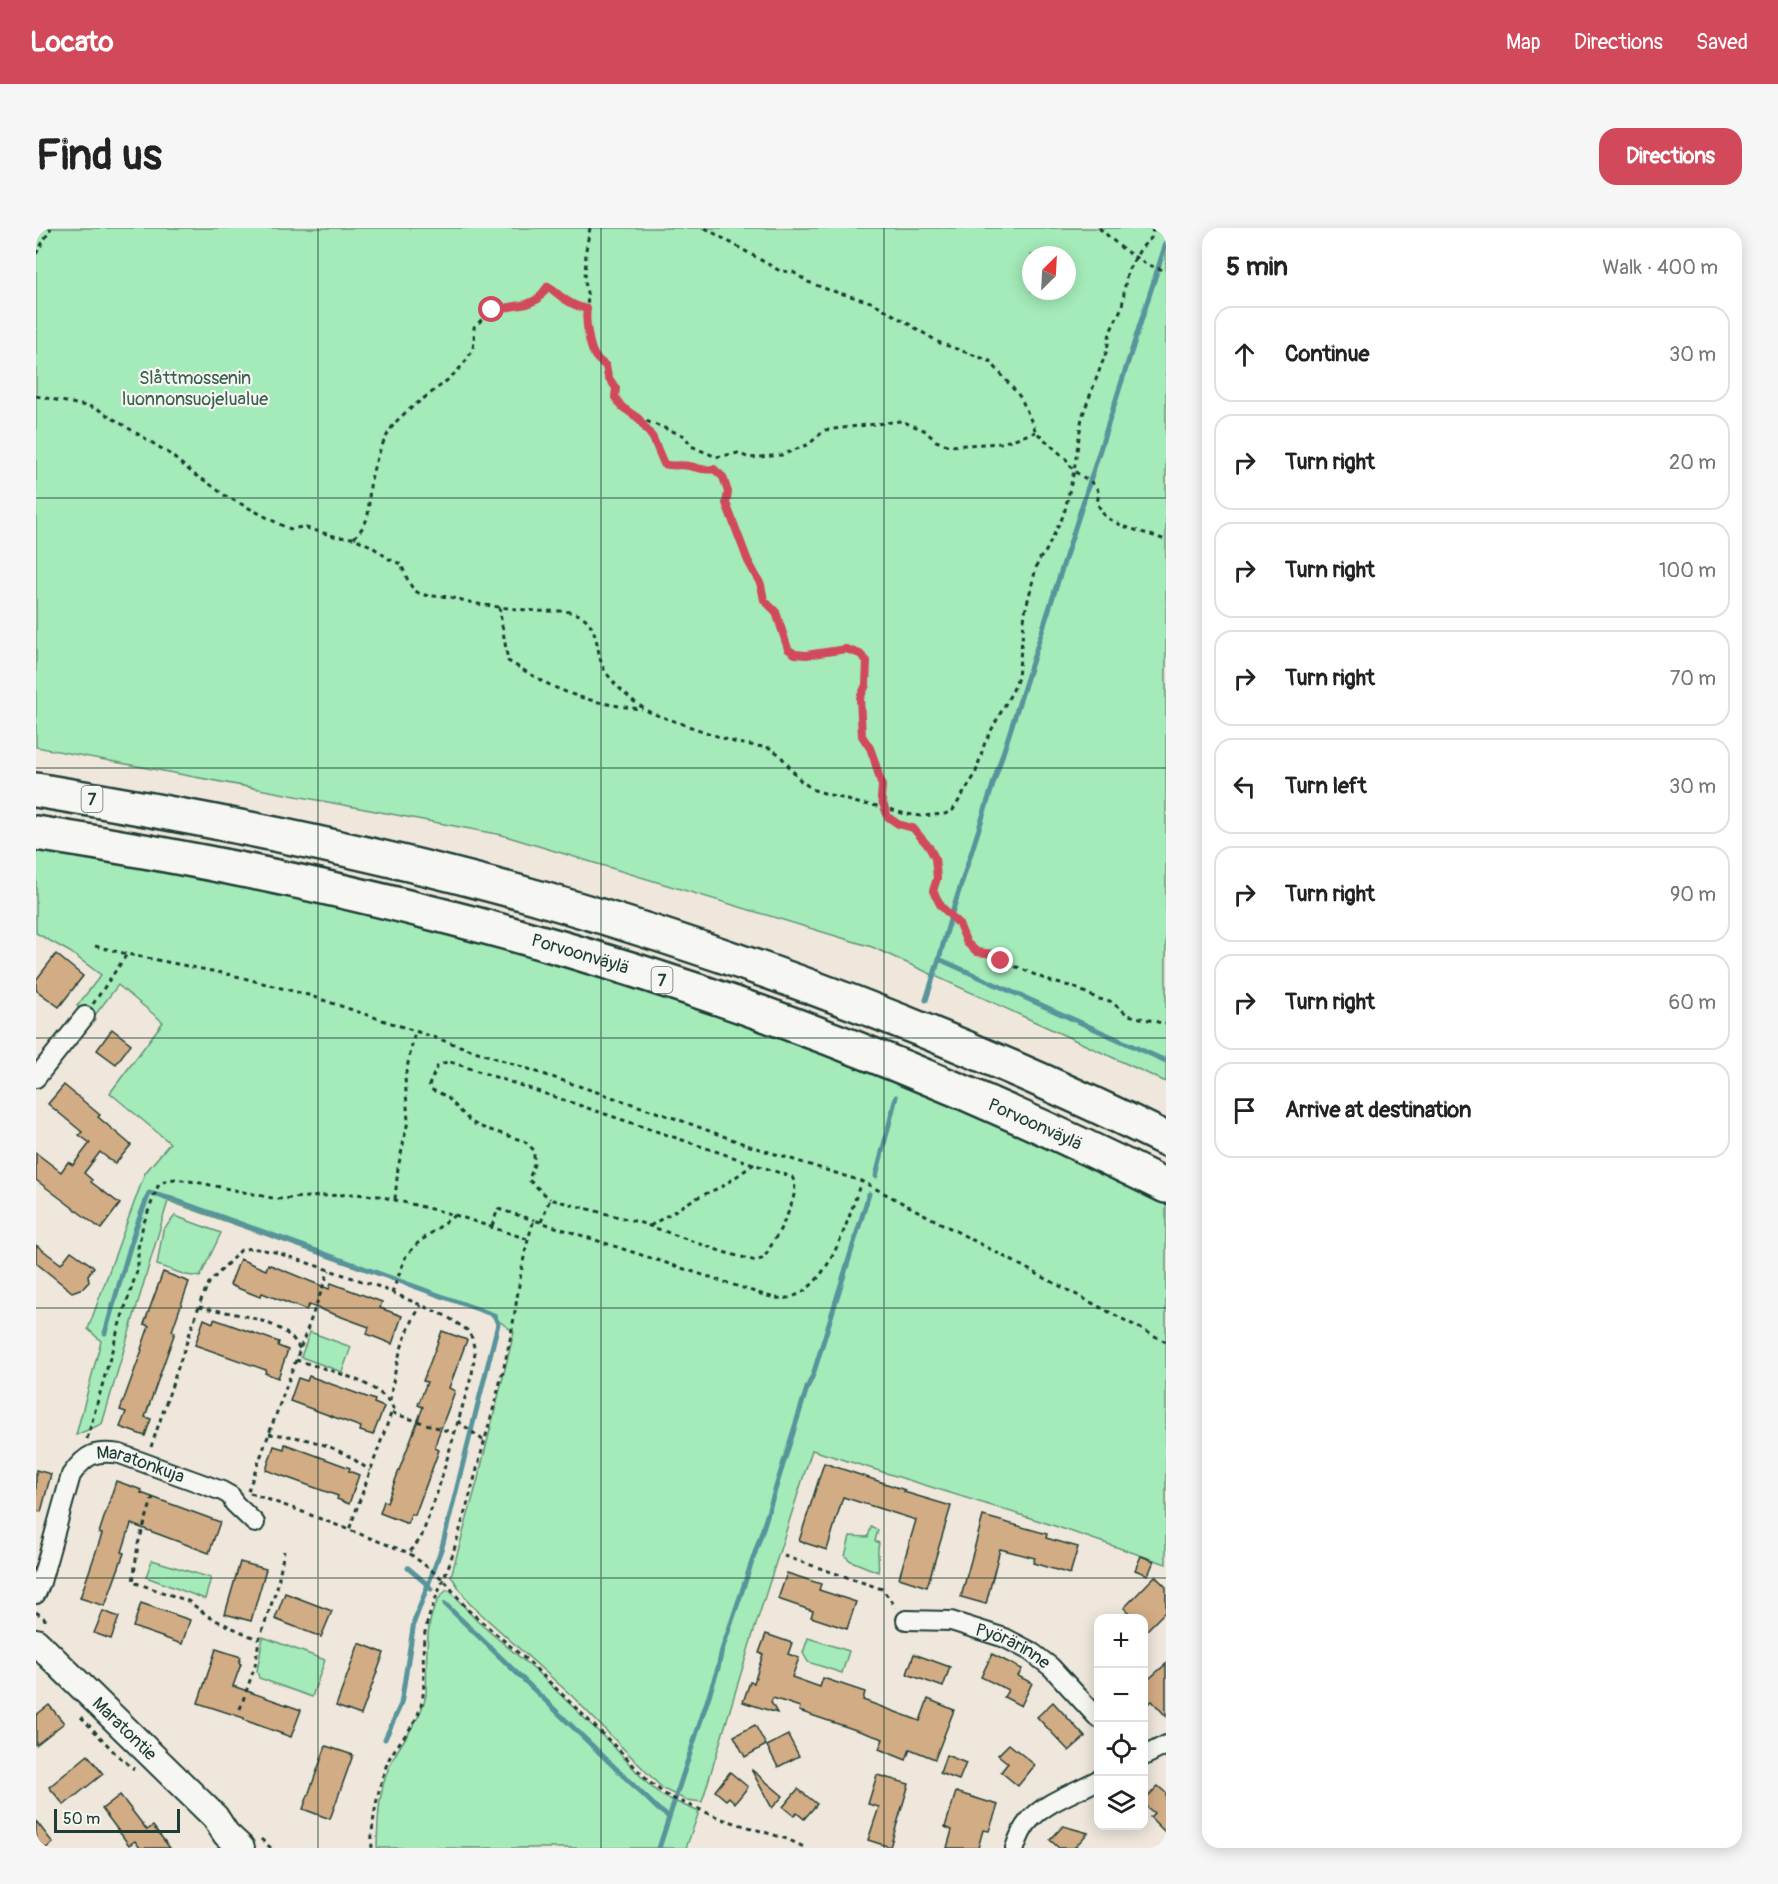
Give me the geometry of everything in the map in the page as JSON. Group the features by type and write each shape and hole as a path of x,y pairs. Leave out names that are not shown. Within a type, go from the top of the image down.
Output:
{"highway":[{"name":"7","path":"36,790 147,808 332,846 480,882 610,919 747,964 957,1044 1166,1139"},
{"name":"Porvoonväylä","path":"36,832 135,848 316,885 440,915 612,964 700,992 940,1082 1103,1155 1166,1186"}],"main road":[{"name":"Maratontie","path":"40,1631 215,1817 226,1834 241,1848"},
{"name":"Maratontie","path":"215,1817 237,1825 262,1848"}],"street":[{"path":"36,1078 85,1016"},
{"name":"Maratonkuja","path":"36,1594 42,1582 71,1475 89,1456 104,1451 120,1454 222,1491 231,1496 234,1503 255,1523"},
{"name":"Pyörärinne","path":"906,1620 951,1620 1005,1638 1030,1651 1051,1667 1094,1714"},
{"path":"1148,1754 1166,1745"},
{"path":"1015,1848 1029,1821 1047,1807 1094,1782"}],"path":[{"path":"36,254 51,228"},
{"path":"590,228 586,250 585,281 588,299 585,316 593,353 606,366 608,377 616,388 615,397 622,407 638,418 685,436 691,446 716,457 738,453 749,458 782,455 809,444 825,430 901,420 924,430 936,441 950,446 1002,443 1036,432"},
{"path":"705,228 780,271 793,272 808,282 874,303 940,343 990,361 1022,398 1036,432 1066,459 1074,471 1095,485 1099,493 1097,503 1105,517 1123,526 1166,540"},
{"path":"1099,228 1124,250 1146,264 1166,272"},
{"path":"36,396 96,408 167,452 224,495 291,530 303,527 337,537 354,538 371,546 389,559 401,564 417,592 430,597 445,596 484,605 572,613 585,618 595,634 604,668 623,691 644,709 737,743 770,748 779,754 801,781 814,790 905,814 921,816 945,814 953,810 975,775 985,742 1018,677 1025,612 1038,561 1046,551 1064,514 1074,471 1082,417 1107,350 1110,332 1122,307 1127,272 1150,238 1153,228"},
{"path":"354,538 365,525 370,504 370,487 379,452 395,423 458,369 473,349 474,327 480,321 492,310 527,304 538,299 548,286 563,299 587,309"},
{"path":"638,418 653,438 664,464 688,465 702,471 714,469 723,477 728,492 726,503 748,561 761,585 764,600 776,612 788,649 795,654 806,655 846,649 860,654 867,661 866,685 860,698 862,736 874,759 882,786 881,798 884,807 888,817 898,824 913,828 929,847 935,858 937,878 933,891 941,906 959,924 967,943 977,952 994,954 1007,966 1052,982 1074,987 1098,999 1110,1000 1128,1015 1166,1024"},
{"path":"499,607 508,662 551,686 579,696 616,707 644,709"},
{"path":"95,946 243,978 308,995 750,1146 861,1181 1166,1342"},
{"path":"85,1016 127,954"},
{"path":"395,1199 398,1168 408,1121 405,1077 415,1031"},
{"path":"448,1060 754,1164 792,1177 796,1185 791,1206 764,1258 756,1261 723,1252 650,1226 550,1199 529,1180 534,1164 534,1150 524,1141 478,1126 470,1121 446,1096 430,1089 429,1085 437,1067 448,1060"},
{"path":"650,1226 694,1199 723,1186 754,1164"},
{"path":"89,1456 87,1439 138,1268 138,1248 143,1225 158,1186 167,1180 176,1179 277,1199 354,1194 395,1199 492,1226 527,1239"},
{"path":"492,1226 498,1209 746,1289 772,1297 787,1298 807,1289 836,1251 861,1181"},
{"path":"541,1222 550,1199"},
{"path":"392,1293 406,1256 418,1243 455,1215"},
{"path":"372,1848 382,1779 390,1759 420,1708 422,1650 430,1611 444,1580 460,1529 511,1336 527,1239 534,1220"},
{"path":"145,1463 209,1283 241,1250 251,1248 275,1252 329,1270 446,1316 467,1330 472,1338 475,1352 460,1423 454,1433 421,1538 409,1553"},
{"path":"329,1270 247,1492 409,1553 444,1580 468,1610 529,1662 622,1753 648,1782 669,1797 722,1819 787,1839 806,1848"},
{"path":"390,1401 400,1346 421,1305"},
{"path":"199,1307 241,1315 273,1326 291,1338 300,1349"},
{"path":"296,1360 357,1381 378,1391 390,1401 393,1408 349,1530"},
{"path":"392,1413 454,1433"},
{"path":"460,1423 482,1440"},
{"path":"269,1434 296,1436 325,1444 354,1458 370,1471"},
{"path":"153,1497 138,1544 133,1582 188,1601 211,1618 259,1640"},
{"path":"240,1709 255,1665 259,1640 277,1588 284,1551"},
{"path":"784,1556 882,1589 906,1620"},
{"path":"36,1612 40,1631"}],"green space":[{"name":"Slåttmossenin luonnonsuojelualue","path":"36,228 1166,228 1166,1082 872,947 502,835 36,747"},
{"path":"36,849 118,861 337,905 519,952 675,1001 840,1059 1000,1125 1166,1203 1166,1564 1040,1521 812,1450 702,1802 686,1800 663,1789 572,1696 469,1603 451,1576 478,1479 514,1332 489,1314 168,1201 102,1424 76,1435 101,1341 88,1329 145,1173 170,1143 110,1093 163,1022 118,985 92,1019 77,1006 101,975 70,952 36,933"},
{"path":"175,1216 221,1233 200,1277 186,1275 157,1265 163,1230"},
{"path":"310,1332 351,1347 342,1372 301,1357"},
{"path":"871,1527 878,1530 875,1541 879,1543 878,1572 851,1561 845,1556 850,1536 868,1537"},
{"path":"152,1560 211,1578 205,1599 146,1577"},
{"path":"447,1590 477,1621 536,1671 612,1745 647,1783 661,1795 699,1812 686,1848 377,1848 382,1790 394,1757 424,1704 429,1625 439,1599"},
{"path":"263,1637 325,1660 312,1697 259,1678 257,1671"},
{"path":"808,1638 849,1651 842,1673 808,1662 803,1653"}],"building":[{"path":"56,954 83,976 59,1007 36,990 36,980"},
{"path":"112,1029 131,1044 116,1064 97,1050"},
{"path":"64,1085 131,1145 115,1164 100,1152 84,1173 92,1180 91,1182 120,1204 101,1229 36,1180 36,1153 61,1172 68,1162 73,1165 90,1143 79,1135 82,1132 48,1104"},
{"path":"36,1245 61,1264 71,1251 94,1267 88,1275 89,1282 83,1288 72,1292 36,1263"},
{"path":"240,1259 266,1270 268,1264 329,1289 331,1283 382,1302 380,1308 402,1316 392,1344 367,1334 369,1327 309,1305 306,1310 262,1293 260,1297 230,1285"},
{"path":"163,1272 189,1282 172,1331 175,1332 145,1417 151,1419 145,1436 120,1427 126,1412 120,1410 142,1350 149,1326 144,1324"},
{"path":"204,1319 213,1323 214,1319 279,1342 278,1346 288,1350 278,1378 265,1373 266,1370 195,1345"},
{"path":"442,1331 467,1340 449,1388 455,1391 437,1439 435,1448 439,1450 415,1515 411,1514 408,1524 380,1513 384,1501 387,1502 423,1407 418,1405 427,1382 423,1381"},
{"path":"309,1376 375,1400 374,1403 384,1407 373,1435 360,1431 361,1427 290,1401 298,1378 307,1381"},
{"path":"285,1444 350,1468 349,1471 359,1475 349,1504 337,1499 338,1496 266,1470 274,1446 284,1449"},
{"path":"824,1463 905,1490 904,1492 951,1506 927,1587 899,1578 916,1520 843,1497 827,1550 799,1541"},
{"path":"36,1470 51,1474 41,1512 36,1511"},
{"path":"116,1481 142,1490 141,1493 220,1522 209,1553 131,1524 122,1552 124,1553 105,1606 80,1598 102,1534 99,1533"},
{"path":"983,1516 1047,1534 1046,1538 1078,1547 1070,1574 1033,1563 1035,1558 1000,1549 986,1604 961,1597"},
{"path":"1141,1556 1154,1561 1148,1575 1135,1570"},
{"path":"240,1562 266,1569 251,1621 225,1614"},
{"path":"787,1573 821,1584 819,1590 856,1602 847,1629 811,1617 813,1611 778,1599"},
{"path":"1155,1576 1166,1587 1166,1611 1148,1629 1148,1614 1130,1614 1124,1608"},
{"path":"285,1593 332,1611 321,1637 275,1619"},
{"path":"141,1603 190,1620 182,1644 133,1627"},
{"path":"103,1611 119,1617 111,1639 94,1633"},
{"path":"766,1634 792,1643 788,1654 799,1658 792,1677 820,1687 823,1678 865,1692 863,1700 920,1721 928,1699 954,1710 935,1759 910,1749 906,1760 879,1749 883,1739 799,1711 800,1707 773,1698 771,1702 777,1713 743,1702 750,1682 754,1683 763,1654 759,1653"},
{"path":"359,1643 384,1653 361,1715 336,1706"},
{"path":"216,1649 241,1657 239,1663 241,1664 233,1686 301,1710 291,1737 198,1703"},
{"path":"914,1654 950,1667 943,1687 907,1674"},
{"path":"992,1654 1022,1669 1018,1676 1032,1683 1021,1706 1004,1697 1008,1690 981,1677"},
{"path":"1166,1664 1166,1716 1152,1701 1148,1704 1148,1680"},
{"path":"1053,1702 1085,1737 1069,1751 1037,1717"},
{"path":"49,1705 64,1723 36,1745 36,1715"},
{"path":"755,1725 766,1745 745,1757 734,1736"},
{"path":"788,1735 799,1756 778,1767 767,1746"},
{"path":"1009,1744 1035,1765 1018,1786 1001,1772 1008,1763 998,1755"},
{"path":"326,1746 353,1755 330,1819 303,1809"},
{"path":"88,1755 103,1774 64,1805 49,1787"},
{"path":"946,1755 966,1763 959,1780 940,1773"},
{"path":"752,1771 783,1796 772,1808"},
{"path":"730,1772 748,1787 735,1803 729,1797 726,1800 715,1791"},
{"path":"877,1775 909,1784 890,1847 868,1840 879,1807 868,1804"},
{"path":"1158,1786 1166,1793 1166,1833 1150,1817 1154,1813 1148,1808 1148,1796"},
{"path":"798,1789 817,1804 804,1819 797,1813 794,1816 783,1807"},
{"path":"956,1792 998,1805 989,1831 983,1830 978,1848 947,1848 952,1830 945,1827"},
{"path":"120,1795 147,1830 153,1826 170,1848 140,1848 135,1841 129,1845 102,1809"},
{"path":"36,1821 53,1843 46,1848 36,1848"},
{"path":"1063,1826 1088,1833 1074,1848 1059,1848 1050,1840"}],"waterway":[{"path":"939,959 1166,243"},
{"path":"926,1000 939,959 1166,1061"},
{"path":"876,1176 896,1097"},
{"path":"105,1333 135,1230 149,1193 172,1199 494,1315 498,1324 442,1547 428,1585 431,1589"},
{"path":"659,1848 813,1375 869,1194"},
{"path":"385,1739 401,1704 414,1622 428,1585 408,1568"},
{"path":"445,1604 669,1817"}],"route":[{"path":"492,310 527,304 538,299 548,286 563,299 587,309 585,316 593,353 606,366 608,377 616,388 615,397 622,407 638,418 653,438 664,464 688,465 702,471 714,469 723,477 728,492 726,503 748,561 761,585 764,600 776,612 788,649 795,654 806,655 846,649 860,654 867,661 866,685 860,698 862,736 874,759 882,786 881,798 888,817 898,824 913,828 929,847 935,858 937,878 933,891 941,906 959,924 967,943 977,952 994,954 1001,961"}]}
